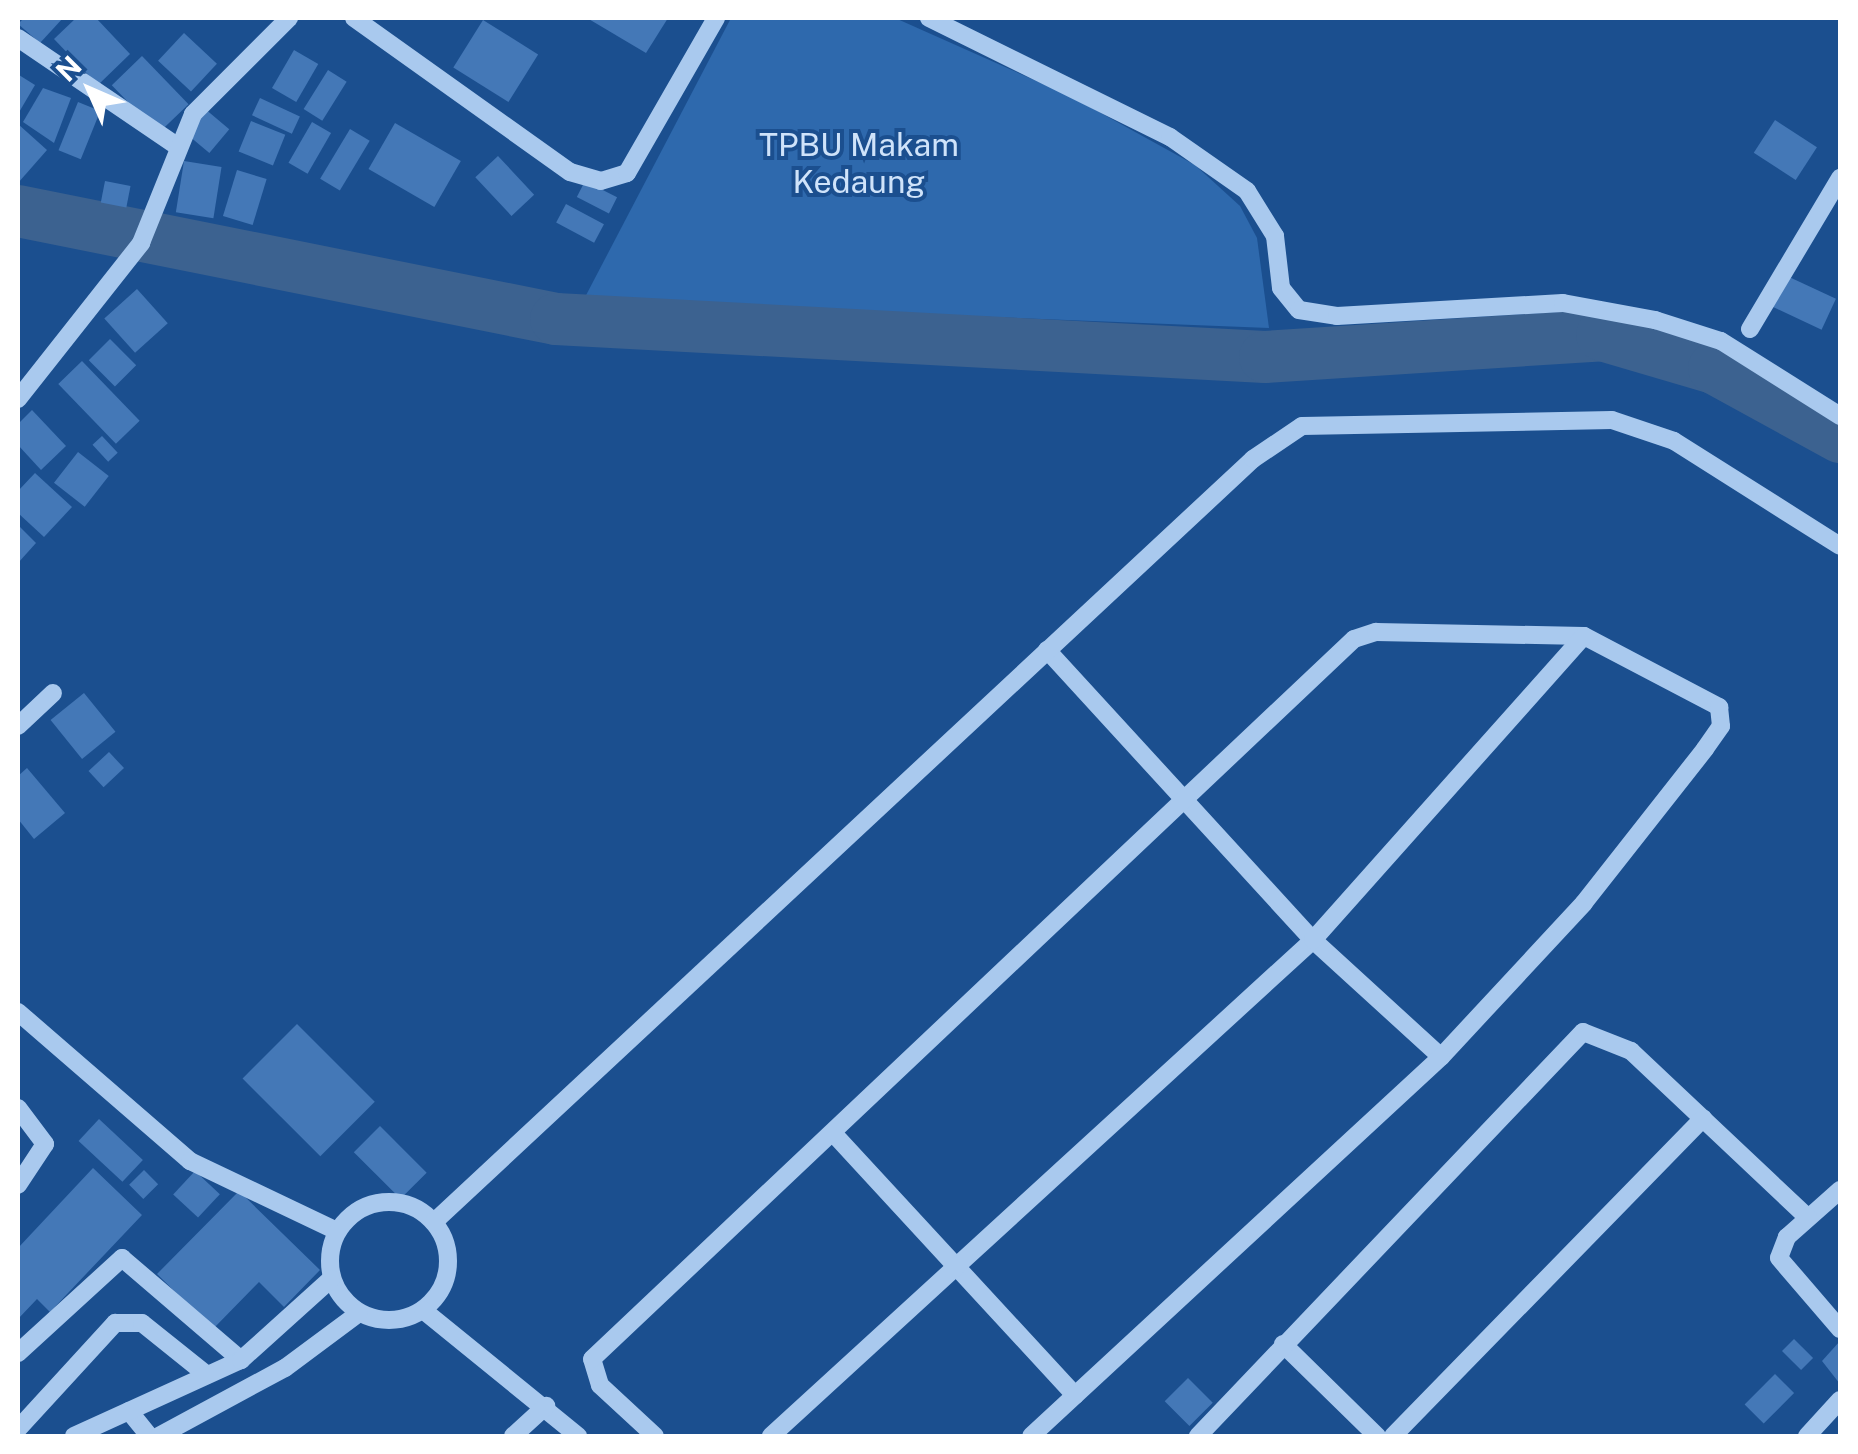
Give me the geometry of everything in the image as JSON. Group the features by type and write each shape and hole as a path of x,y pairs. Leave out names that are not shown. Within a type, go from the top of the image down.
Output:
{"street":[{"path":"18,399 141,244 174,144 289,18"},
{"path":"354,18 570,172 601,181 628,173 710,20"},
{"path":"929,18 1170,137 1247,191 1275,236 1281,288 1299,310 1337,316 1562,303 1655,320 1721,340 1840,416"},
{"path":"18,38 174,144"},
{"path":"1750,329 1840,178"},
{"path":"434,1222 1268,444 1302,426 1612,420 1674,441 1840,546"},
{"path":"655,1436 600,1386 592,1359 1354,640 1376,632 1584,636 1719,707 1720,726 1584,902 1441,1057 1031,1436"},
{"path":"771,1436 951,1265 1313,940 1584,636"},
{"path":"1047,650 1187,798 1313,940 1441,1057"},
{"path":"18,726 53,692"},
{"path":"18,1012 190,1161 337,1231"},
{"path":"1198,1436 1583,1032 1631,1050 1808,1218"},
{"path":"18,1108 45,1144 18,1185"},
{"path":"1393,1436 1702,1118"},
{"path":"833,1134 1074,1395"},
{"path":"1840,1190 1808,1218 1780,1258 1840,1329"},
{"path":"337,1231 383,1202 434,1222"},
{"path":"332,1279 358,1313 392,1321 423,1310 447,1268 434,1222"},
{"path":"74,1436 241,1360 332,1279 337,1231"},
{"path":"18,1353 122,1258 241,1360"},
{"path":"423,1310 546,1406 578,1436"},
{"path":"158,1436 285,1368 358,1313"},
{"path":"18,1429 115,1322 142,1322 207,1375"},
{"path":"1283,1344 1377,1436"},
{"path":"1807,1436 1840,1400"},
{"path":"513,1436 546,1406"},
{"path":"129,1410 149,1436"}],"green space":[{"name":"TPBU Makam Kedaung","path":"731,18 895,18 1070,96 1195,165 1240,206 1257,238 1269,328 583,301"}],"building":[{"path":"24,18 63,18 40,43 18,24"},
{"path":"76,18 96,18 130,54 98,85 54,39"},
{"path":"587,18 668,18 646,53"},
{"path":"483,20 538,54 508,102 453,67"},
{"path":"184,33 217,64 191,91 158,61"},
{"path":"294,50 318,64 296,102 272,88"},
{"path":"142,56 189,104 158,133 112,85"},
{"path":"328,70 347,82 322,121 304,109"},
{"path":"18,77 35,85 18,114"},
{"path":"43,88 71,98 54,143 23,122"},
{"path":"260,98 300,117 292,134 252,115"},
{"path":"78,102 100,111 81,159 59,150"},
{"path":"204,108 229,129 209,153 184,132"},
{"path":"1775,120 1817,147 1796,180 1754,153"},
{"path":"251,121 285,135 273,165 239,152"},
{"path":"312,122 331,133 308,174 288,163"},
{"path":"395,123 461,161 434,207 368,169"},
{"path":"18,124 47,150 18,183"},
{"path":"350,129 370,141 340,191 320,179"},
{"path":"498,156 534,195 511,216 475,177"},
{"path":"184,161 222,167 213,218 176,212"},
{"path":"237,170 267,179 253,225 223,216"},
{"path":"105,181 131,186 126,208 101,203"},
{"path":"585,181 617,197 609,213 577,197"},
{"path":"566,204 604,224 594,243 556,223"},
{"path":"1787,276 1836,299 1822,330 1773,307"},
{"path":"137,289 168,323 135,353 104,318"},
{"path":"110,339 136,365 115,386 89,360"},
{"path":"82,361 140,421 116,444 58,384"},
{"path":"32,410 66,446 41,470 18,445 18,424"},
{"path":"102,436 118,453 108,462 92,445"},
{"path":"78,452 109,476 85,507 54,483"},
{"path":"35,473 72,507 44,537 18,513 18,491"},
{"path":"18,525 36,543 18,563"},
{"path":"84,693 115,732 82,759 51,720"},
{"path":"109,752 124,768 104,787 89,771"},
{"path":"27,768 65,813 34,839 18,819 18,776"},
{"path":"297,1024 375,1102 320,1156 243,1078"},
{"path":"99,1119 143,1160 122,1182 79,1141"},
{"path":"380,1126 427,1173 401,1199 354,1152"},
{"path":"93,1168 142,1215 50,1312 37,1299 18,1319 18,1248"},
{"path":"144,1170 158,1184 143,1199 129,1185"},
{"path":"195,1171 220,1194 198,1218 173,1194"},
{"path":"239,1191 320,1270 284,1307 259,1282 213,1329 157,1274"},
{"path":"1794,1339 1813,1358 1801,1370 1782,1351"},
{"path":"1840,1341 1840,1384 1822,1361"},
{"path":"1775,1374 1794,1393 1764,1423 1745,1404"},
{"path":"1188,1378 1213,1403 1189,1426 1165,1401"}],"waterway":[{"path":"18,211 556,319 1265,357 1602,335 1714,368 1840,437"}]}
